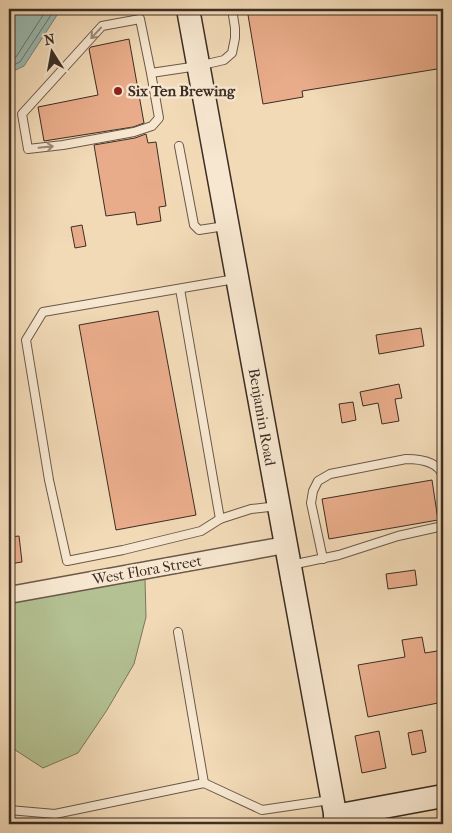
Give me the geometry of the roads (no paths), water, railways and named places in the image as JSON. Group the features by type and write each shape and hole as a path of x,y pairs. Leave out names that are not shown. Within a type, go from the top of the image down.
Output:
{"street":[{"name":"Benjamin Road","path":"188,9 335,813"},
{"name":"West Flora Street","path":"9,595 287,555"},
{"path":"335,813 443,796"}],"lane":[{"path":"151,73 224,60 232,53 235,28 232,9"},
{"path":"140,19 151,73 159,118 152,126 134,132 63,145 28,149 22,114 102,26 140,19"},
{"path":"179,146 194,225 199,230 227,226"},
{"path":"237,279 104,300 43,312 26,340 31,380 49,480 67,561 201,532 220,519 251,509 278,506"},
{"path":"180,289 220,519"},
{"path":"323,558 311,503 313,491 318,481 330,474 406,459 418,459 433,464 441,470 443,476"},
{"path":"287,555 323,558 398,536 443,526"},
{"path":"178,632 204,784"},
{"path":"9,810 56,814 204,784 262,810 335,813"}],"water":[{"path":"15,9 61,9 24,66 9,73 9,18"}],"place":[{"name":"Six Ten Brewing","path":"118,91"}]}
